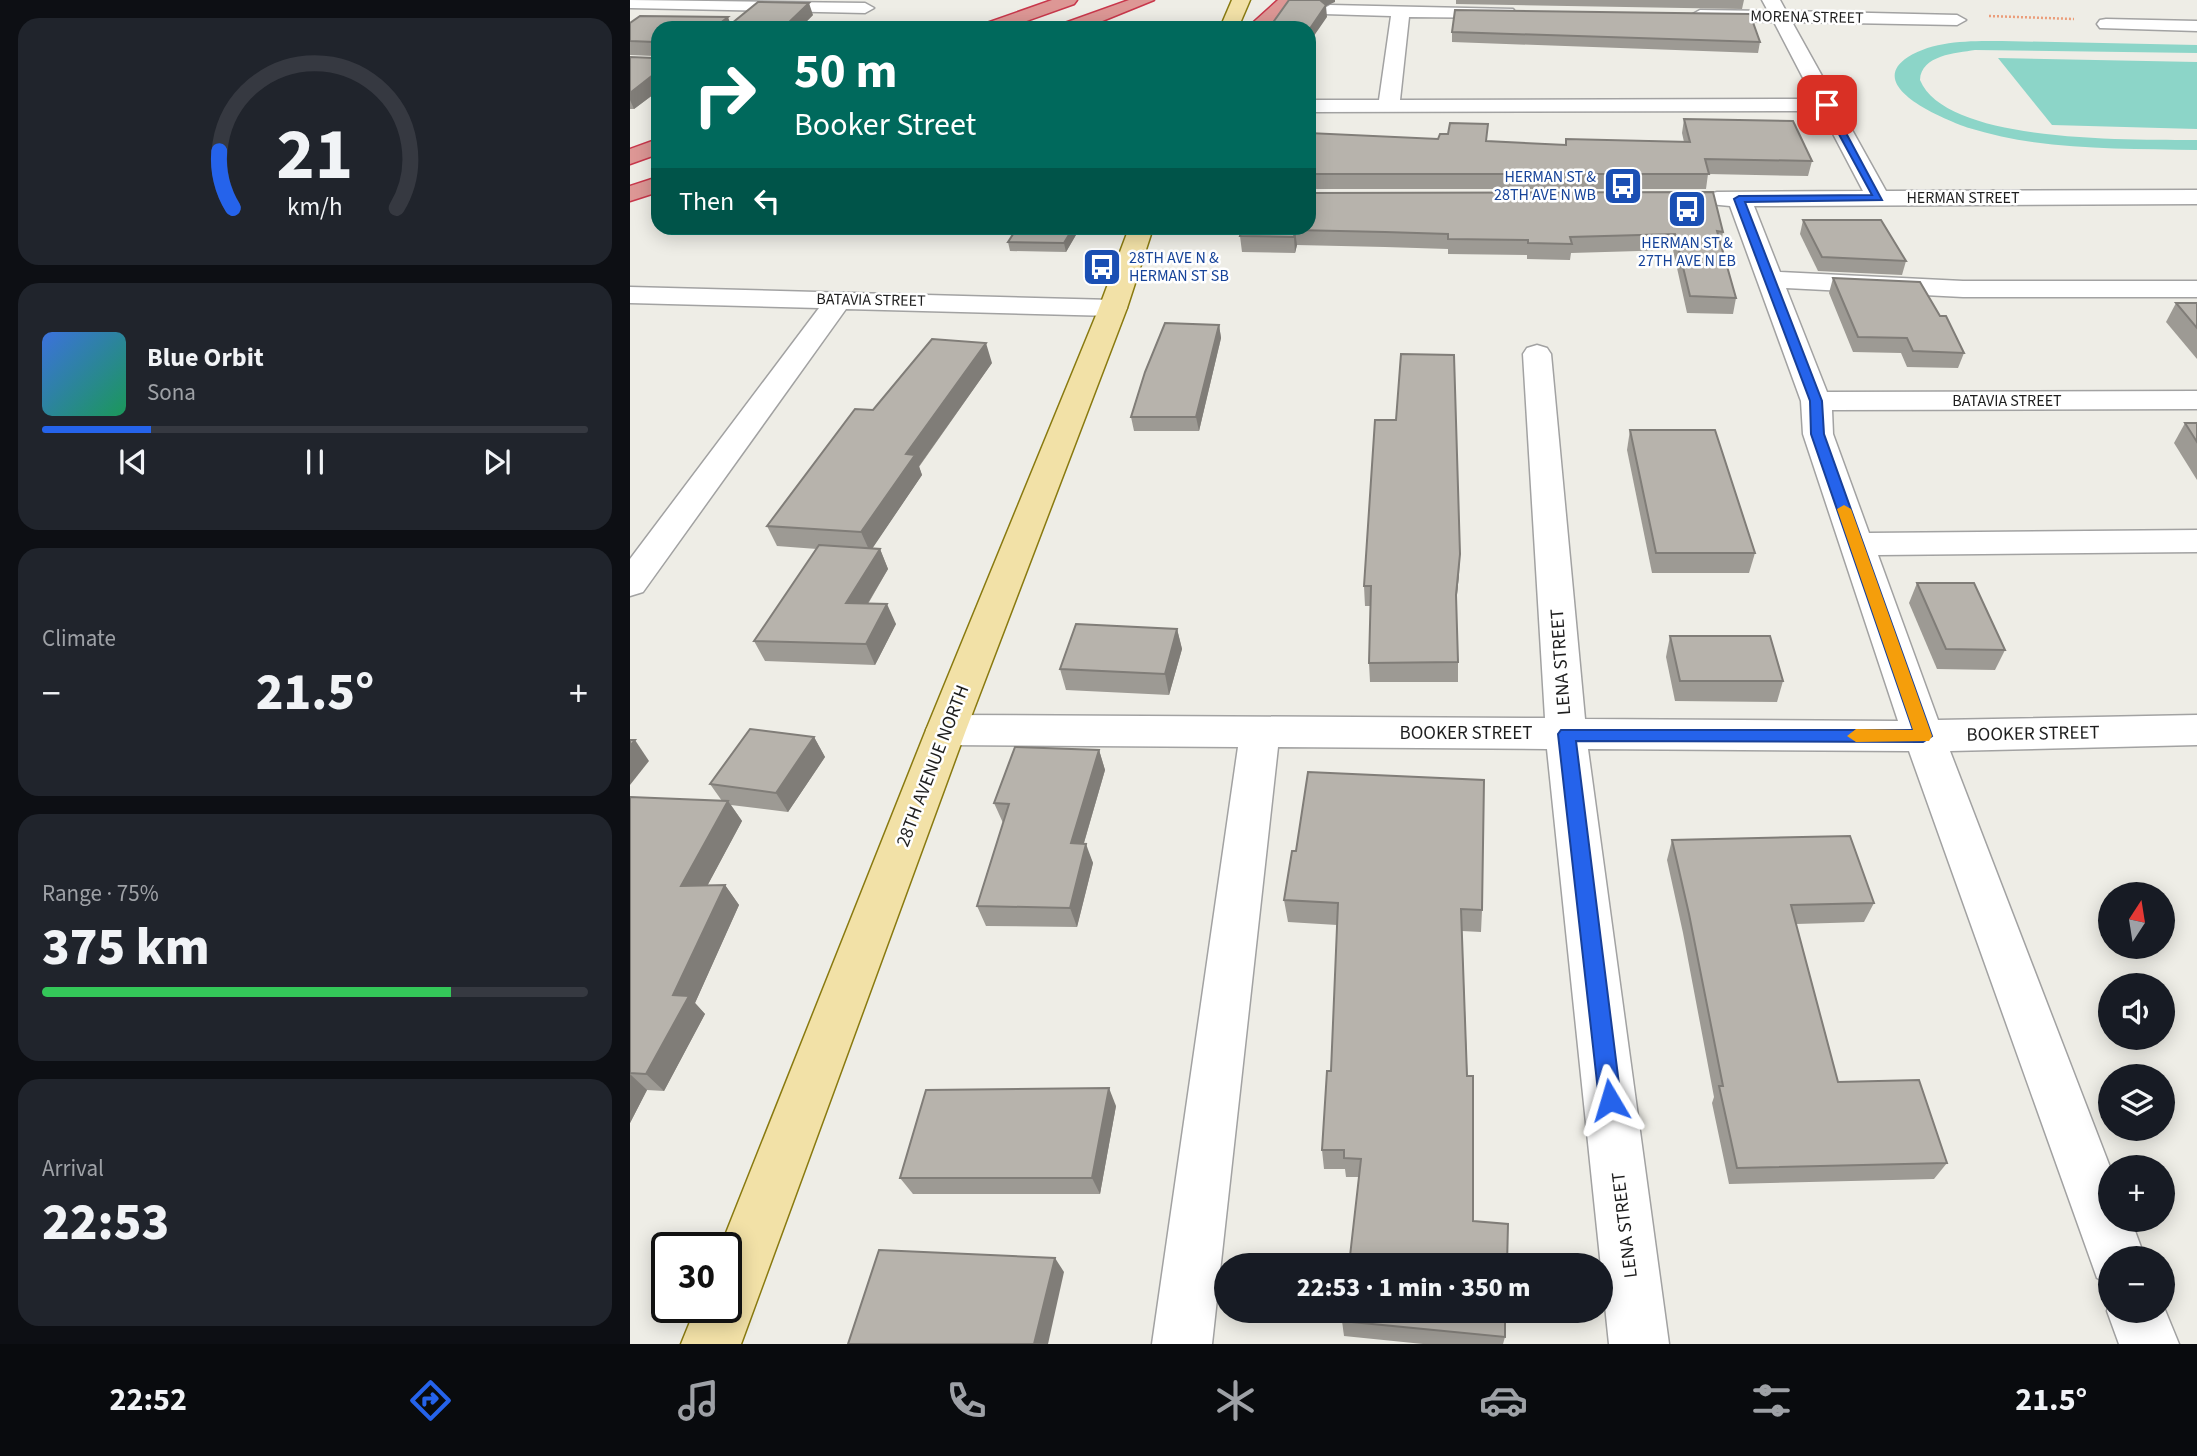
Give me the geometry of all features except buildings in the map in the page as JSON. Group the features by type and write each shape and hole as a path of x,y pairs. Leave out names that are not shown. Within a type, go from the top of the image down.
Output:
{"highway":[{"path":"1010,21 1068,0"},
{"path":"1087,21 1145,0"},
{"path":"1264,21 1288,0"},
{"path":"630,156 651,148"},
{"path":"630,194 651,186"}],"main road":[{"path":"1232,21 1241,0"},
{"name":"28TH AVENUE NORTH","path":"742,1264 946,730 1113,308 1139,235"},
{"name":"28TH AVENUE NORTH","path":"711,1344 719,1323"}],"street":[{"path":"630,4 689,1 869,4"},
{"path":"850,21 869,4"},
{"path":"1775,8 1878,198"},
{"name":"MORENA STREET","path":"1679,15 1775,8 1957,20"},
{"path":"1330,10 1528,13"},
{"path":"1389,105 1401,11"},
{"path":"2106,24 2197,26"},
{"path":"1316,106 1827,105"},
{"name":"HERMAN STREET","path":"1698,199 2197,197"},
{"path":"1739,199 1816,401 1818,434 1923,736 2113,1246"},
{"path":"1768,279 1964,289 2197,289"},
{"name":"BATAVIA STREET","path":"630,295 1113,308"},
{"path":"630,584 841,299"},
{"name":"LENA STREET","path":"1537,354 1566,734 1639,1344"},
{"name":"BATAVIA STREET","path":"1816,401 2197,400"},
{"path":"1856,544 2197,541"},
{"name":"BOOKER STREET","path":"946,730 1923,736 2197,730"},
{"path":"1182,1344 1260,732"},
{"path":"2140,1323 2148,1344"}],"path":[{"path":"1957,20 1965,16 2082,19 2106,24"}],"shaded area":[{"path":"2002,41 2197,45 2197,53 1975,50 1933,60 1926,65 1920,80 1937,101 1966,117 2004,127 2090,138 2197,140 2197,150 2053,145 1997,135 1969,128 1928,110 1902,91 1895,80 1897,68 1919,51 1942,44"},
{"path":"1998,58 2197,62 2197,129 2052,125"}],"slow traffic":[{"path":"1844,509 1923,736 1856,736"}],"place":[{"name":"HERMAN ST & 28TH AVE N WB","path":"1623,186"},
{"name":"HERMAN ST & 27TH AVE N EB","path":"1687,209"},
{"name":"28TH AVE N & HERMAN ST SB","path":"1102,267"}],"route":[{"path":"1610,1100 1566,734 1923,736 1818,434 1816,401 1739,199 1878,198 1827,105"}]}
